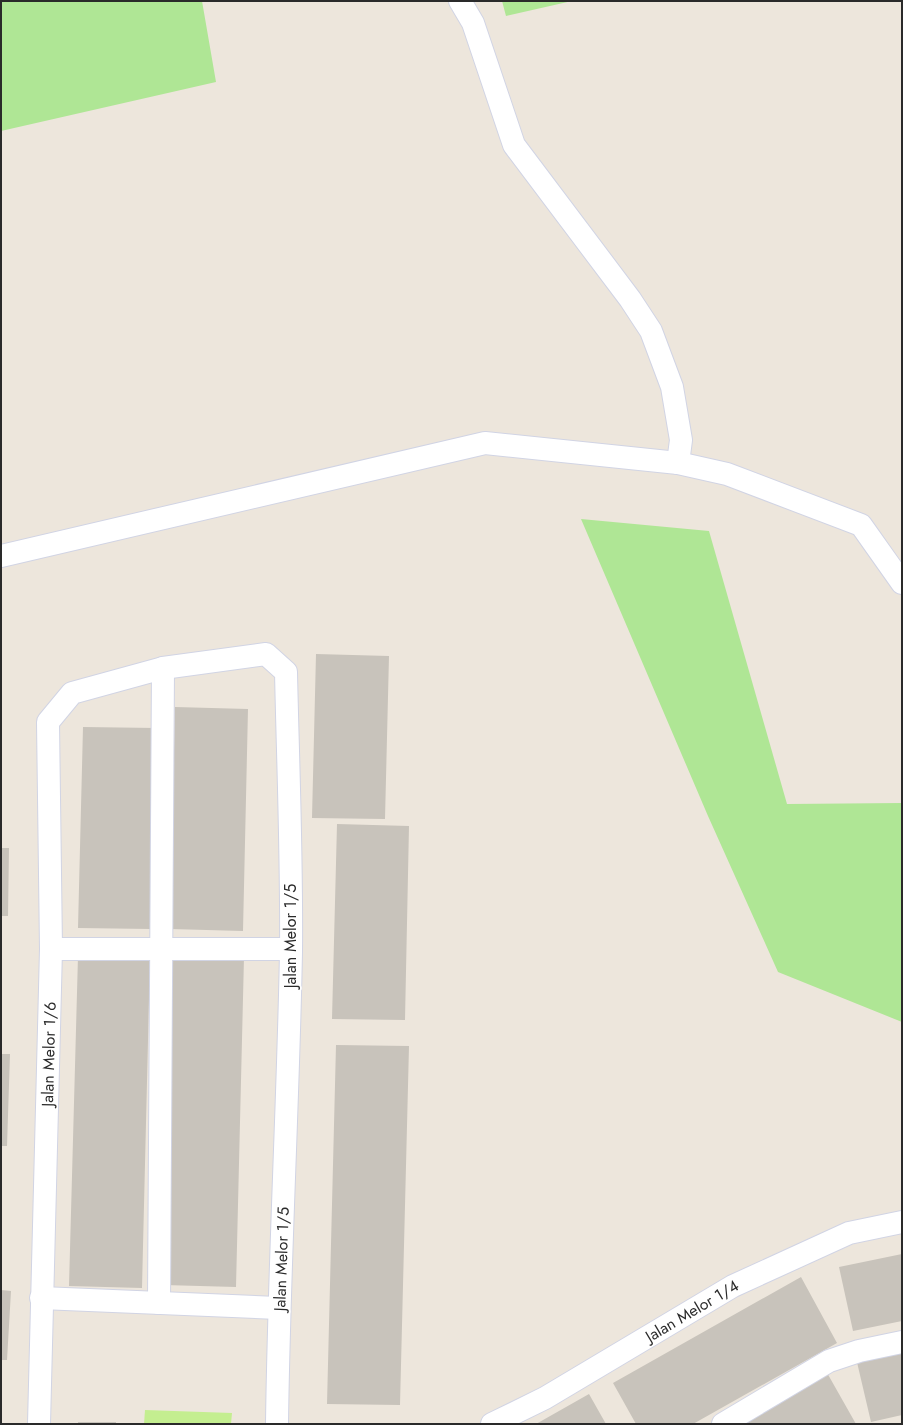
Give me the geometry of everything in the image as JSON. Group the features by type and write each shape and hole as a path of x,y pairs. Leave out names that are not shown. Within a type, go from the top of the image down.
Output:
{"street":[{"path":"460,1 473,23 514,145 630,299 651,331 672,387 681,440 678,463"},
{"path":"1,556 485,443 678,463 726,474 861,525 902,583"},
{"name":"Jalan Melor 1/5","path":"72,693 163,668 266,654 286,672 291,949 286,1142 278,1308 277,1424"},
{"path":"160,1303 163,668"},
{"name":"Jalan Melor 1/6","path":"39,1424 51,949 48,722 72,693"},
{"path":"51,949 291,949"},
{"name":"Jalan Melor 1/4","path":"492,1424 545,1398 733,1286 849,1232 902,1222"},
{"path":"41,1298 278,1308"},
{"path":"723,1424 829,1361 859,1351 902,1342"}],"green space":[{"path":"1,1 202,1 216,82 1,131"},
{"path":"502,1 572,1 506,16"},
{"path":"581,519 709,531 787,804 902,803 902,1022 778,972 708,816"},
{"path":"145,1410 232,1413 231,1424 144,1424"}],"building":[{"path":"316,654 389,656 385,819 312,818"},
{"path":"175,707 248,709 243,931 170,929"},
{"path":"83,727 156,728 151,929 78,928"},
{"path":"337,824 409,826 405,1020 332,1019"},
{"path":"1,848 9,848 8,916 1,916"},
{"path":"172,955 244,957 236,1287 164,1285"},
{"path":"78,956 150,958 142,1288 69,1286"},
{"path":"336,1045 409,1046 400,1405 327,1404"},
{"path":"1,1054 10,1054 7,1146 1,1146"},
{"path":"902,1254 902,1321 853,1331 839,1267"},
{"path":"801,1277 837,1343 693,1424 636,1424 613,1383"},
{"path":"1,1290 11,1291 7,1360 1,1360"},
{"path":"902,1348 902,1415 871,1422 856,1358"},
{"path":"826,1371 856,1424 731,1424"},
{"path":"589,1394 606,1424 536,1424"},
{"path":"78,1422 116,1422 116,1424 78,1424"}]}
